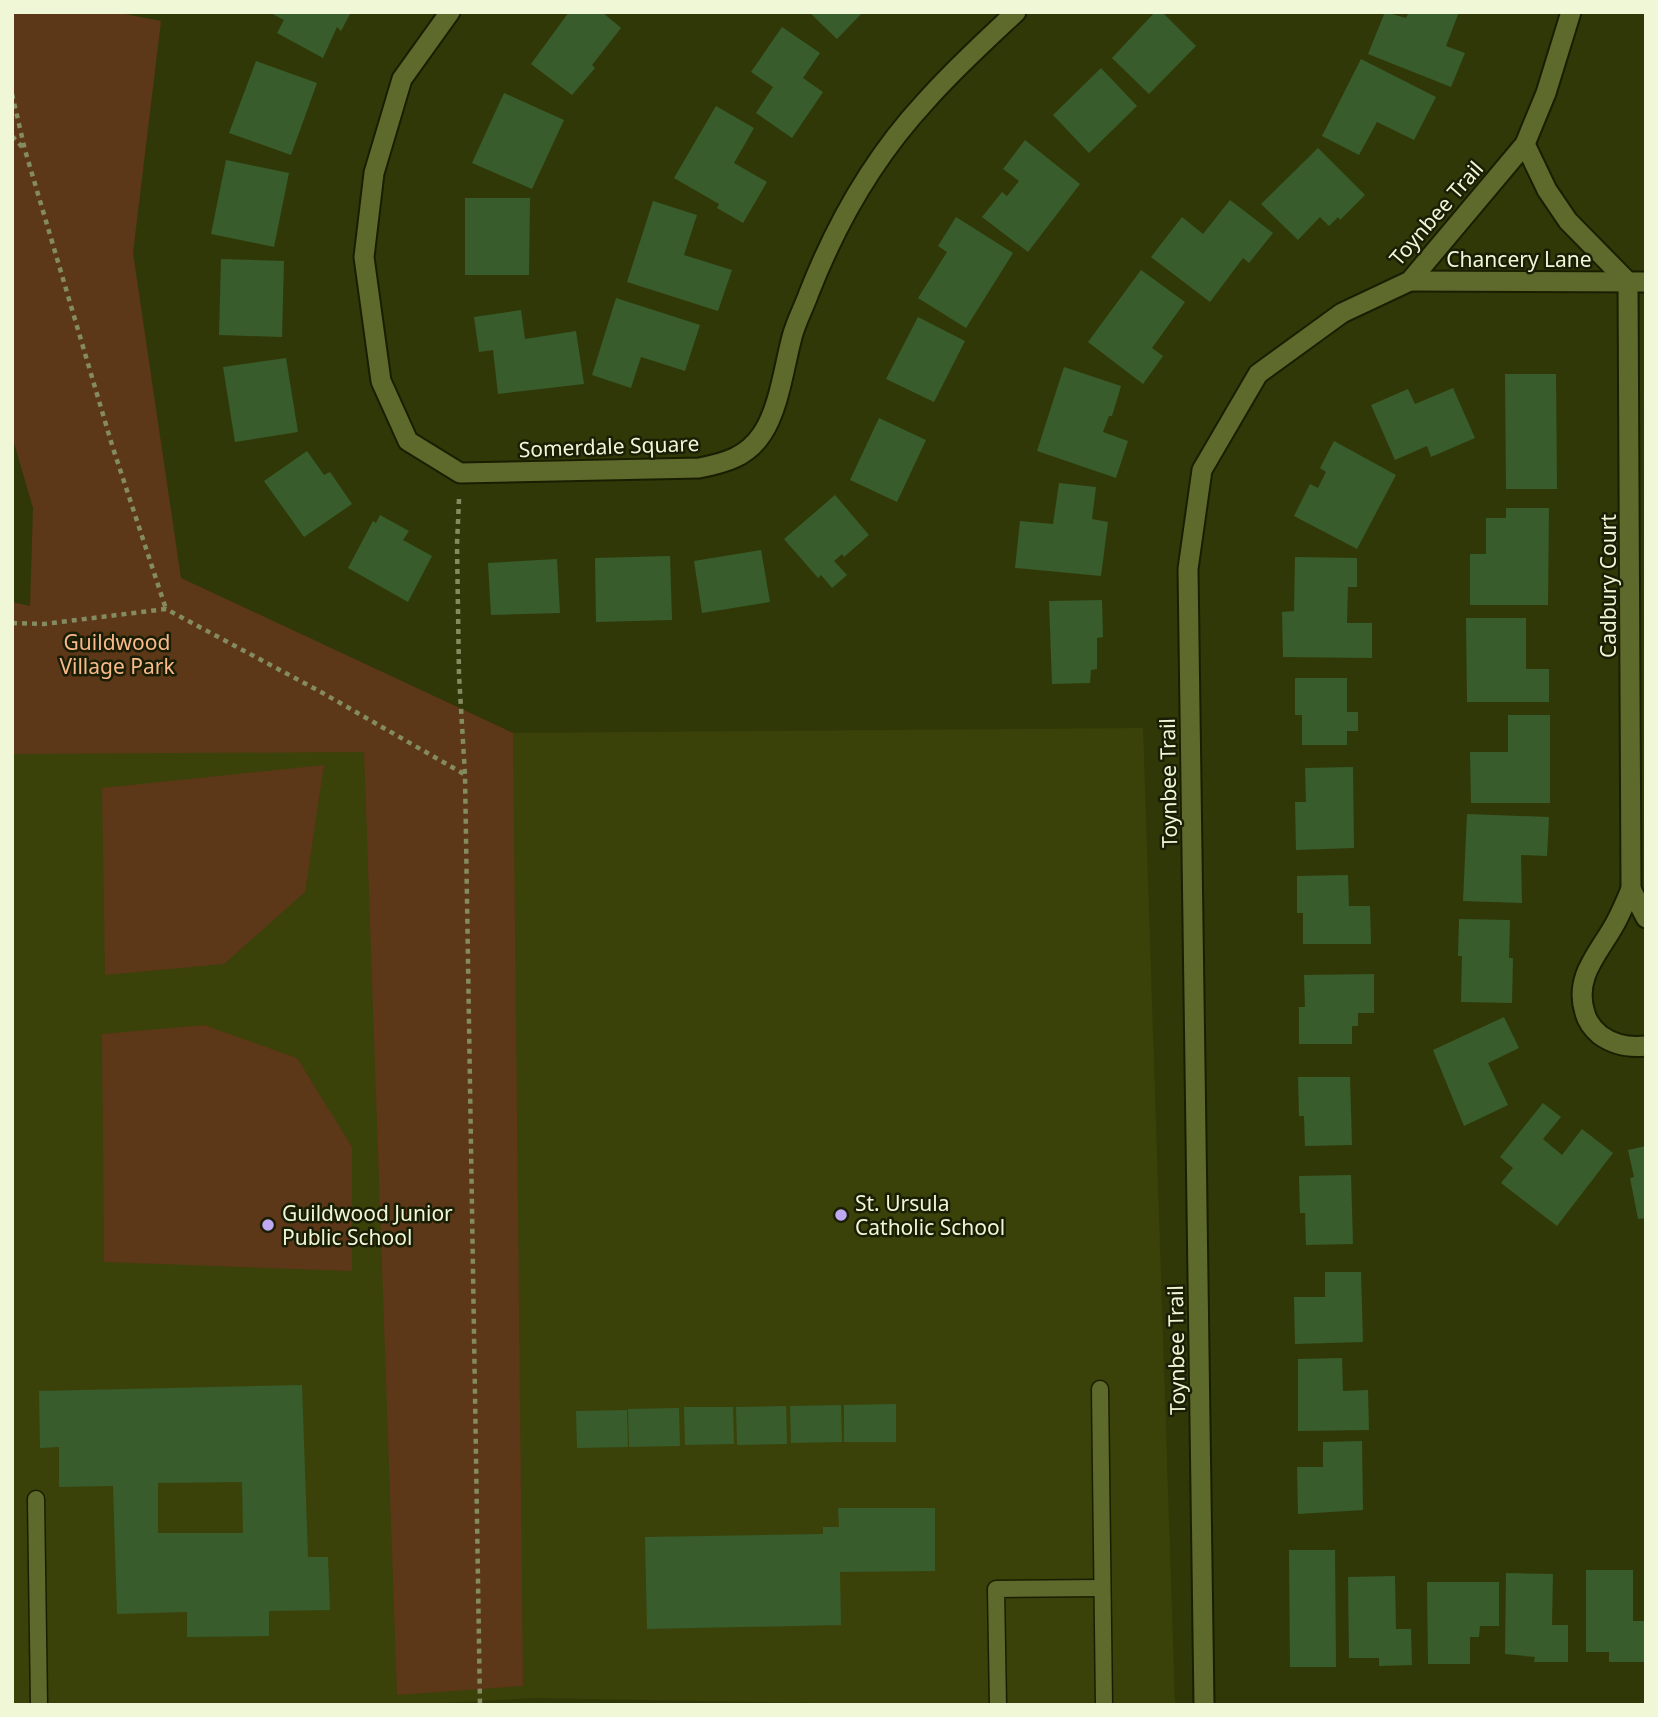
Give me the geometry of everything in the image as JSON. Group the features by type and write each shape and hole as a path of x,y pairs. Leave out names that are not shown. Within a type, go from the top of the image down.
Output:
{"street":[{"path":"450,12 402,79 374,173 364,257 381,381 408,440 460,473"},
{"name":"Somerdale Square","path":"460,473 699,468 722,464 749,449 765,430 793,333 825,252 862,187 923,103 967,57 1016,12"},
{"name":"Toynbee Trail","path":"1204,1705 1188,569 1202,470 1258,374 1342,313 1410,281 1525,144 1546,93 1571,12"},
{"name":"Chancery Lane","path":"1525,144 1547,190 1568,221 1637,282"},
{"name":"Chancery Lane","path":"1410,281 1637,282"},
{"name":"Cadbury Court","path":"1637,282 1631,890 1614,926 1587,968 1581,984 1581,1001 1586,1017 1596,1031 1609,1041 1627,1047 1646,1046"},
{"name":"Cadbury Court","path":"1631,890 1646,918"}],"lane":[{"path":"1100,1389 1104,1705"},
{"path":"36,1499 39,1705"},
{"path":"998,1705 996,1589 1101,1588"}],"path":[{"path":"12,94 25,150 112,445 166,609"},
{"path":"12,136 25,150"},
{"path":"460,473 457,545 458,640 465,775 480,1705"},
{"path":"12,623 44,624 166,609 321,692 465,775"}],"shaded area":[{"path":"1143,728 1175,1705 935,1705 534,1698 404,1705 12,1705 12,751 513,733"}],"green space":[{"name":"Guildwood Village Park","path":"12,12 114,12 161,21 133,253 181,578 513,733 523,1686 397,1695 364,752 12,754 12,602 30,606 33,508 12,436"},
{"path":"324,765 305,892 224,964 105,975 102,788"},
{"path":"204,1025 297,1058 352,1147 352,1271 104,1262 102,1034"}],"building":[{"path":"269,12 351,12 341,31 337,27 323,58 277,33 284,20"},
{"path":"569,12 602,12 621,28 592,65 595,68 572,95 531,64"},
{"path":"809,12 863,12 837,39"},
{"path":"1155,12 1162,12 1196,46 1149,94 1112,58"},
{"path":"1385,12 1406,18 1409,12 1459,12 1446,46 1465,53 1451,87 1368,54"},
{"path":"782,27 820,53 803,78 823,92 792,138 756,113 773,87 751,72"},
{"path":"1361,59 1436,97 1414,140 1377,122 1359,155 1322,136"},
{"path":"256,61 317,83 291,155 229,133"},
{"path":"1101,68 1137,106 1089,153 1053,115"},
{"path":"504,93 564,120 532,189 472,163"},
{"path":"716,106 754,128 734,163 767,182 743,223 717,208 719,204 674,178"},
{"path":"1025,140 1080,184 1028,252 982,217 1002,192 1007,196 1019,181 1003,169"},
{"path":"1318,148 1365,195 1340,220 1338,217 1329,226 1320,217 1298,240 1261,204"},
{"path":"226,160 289,173 274,247 211,234"},
{"path":"465,198 530,198 529,275 465,275"},
{"path":"1230,200 1273,233 1249,263 1243,258 1210,302 1151,257 1182,217 1203,234"},
{"path":"653,201 697,215 684,255 732,270 718,311 627,282"},
{"path":"956,217 1013,253 966,328 918,298 947,252 938,246"},
{"path":"221,259 284,261 282,337 219,335"},
{"path":"1141,270 1185,302 1152,348 1163,356 1143,384 1088,342"},
{"path":"616,298 700,325 685,371 641,357 631,388 592,375"},
{"path":"521,310 525,339 576,331 584,384 498,394 493,350 479,352 474,317"},
{"path":"918,317 965,341 934,402 886,379"},
{"path":"286,358 298,432 235,442 223,367"},
{"path":"1064,367 1121,386 1112,416 1109,416 1103,432 1128,441 1116,478 1037,451"},
{"path":"1505,374 1556,374 1557,489 1506,489"},
{"path":"1453,388 1475,438 1431,457 1427,446 1395,460 1371,405 1408,389 1415,404"},
{"path":"879,418 926,440 897,502 850,480"},
{"path":"1334,441 1396,475 1357,549 1294,516 1310,484 1318,488 1326,472 1320,468"},
{"path":"307,451 324,475 330,472 352,504 304,537 264,481"},
{"path":"1059,483 1096,487 1092,519 1108,522 1101,576 1015,568 1020,521 1053,524"},
{"path":"835,495 869,535 844,557 842,554 834,561 847,575 832,588 821,575 818,578 784,539"},
{"path":"1506,508 1549,508 1548,605 1470,605 1470,554 1486,554 1486,518 1506,518"},
{"path":"380,515 409,531 403,540 432,556 408,602 348,568 373,521 376,523"},
{"path":"761,550 770,602 702,613 694,561"},
{"path":"670,556 672,620 596,622 595,558"},
{"path":"1295,557 1357,558 1357,587 1348,587 1347,623 1372,623 1372,658 1283,657 1282,612 1294,611"},
{"path":"557,559 560,613 491,615 488,563"},
{"path":"1102,600 1103,637 1097,638 1097,669 1091,670 1090,683 1052,684 1049,601"},
{"path":"1466,618 1526,618 1526,669 1549,669 1549,702 1467,702"},
{"path":"1295,678 1347,678 1347,712 1358,712 1358,731 1347,731 1347,745 1302,745 1302,715 1295,715"},
{"path":"1508,715 1550,715 1550,803 1471,803 1470,752 1508,752"},
{"path":"1353,767 1354,848 1296,850 1295,802 1306,802 1305,768"},
{"path":"1467,814 1549,817 1547,856 1521,855 1522,903 1463,901"},
{"path":"1348,875 1349,906 1370,906 1371,944 1303,944 1303,913 1297,913 1297,876"},
{"path":"1459,919 1510,920 1512,1003 1461,1002 1462,956 1458,956"},
{"path":"1374,974 1374,1013 1358,1013 1358,1026 1352,1026 1352,1044 1299,1044 1299,1007 1305,1007 1304,975"},
{"path":"1504,1017 1519,1048 1488,1063 1508,1105 1464,1126 1433,1050"},
{"path":"1298,1077 1350,1077 1352,1145 1305,1146 1304,1116 1299,1116"},
{"path":"1543,1103 1561,1117 1543,1139 1562,1155 1582,1129 1613,1153 1557,1226 1501,1183 1513,1168 1500,1157"},
{"path":"1646,1146 1646,1218 1638,1219 1628,1150"},
{"path":"1351,1175 1353,1244 1306,1245 1305,1213 1300,1213 1299,1176"},
{"path":"1325,1272 1361,1272 1363,1342 1295,1344 1294,1297 1325,1297"},
{"path":"1342,1358 1343,1391 1368,1390 1369,1430 1298,1431 1298,1359"},
{"path":"302,1385 308,1557 328,1557 330,1610 269,1611 269,1636 187,1637 187,1612 117,1614 113,1486 59,1487 59,1447 40,1448 39,1391","holes":["242,1482 243,1533 158,1533 158,1483"]},
{"path":"896,1404 896,1442 844,1442 844,1405"},
{"path":"841,1405 842,1442 791,1443 790,1406"},
{"path":"786,1406 787,1444 737,1445 736,1407"},
{"path":"684,1407 733,1407 734,1444 685,1445"},
{"path":"679,1408 680,1446 629,1447 628,1409"},
{"path":"627,1410 628,1447 577,1448 576,1411"},
{"path":"1362,1441 1363,1510 1298,1514 1297,1467 1323,1467 1323,1442"},
{"path":"838,1508 935,1508 935,1571 840,1572 841,1625 647,1629 645,1537 823,1534 823,1527 839,1527"},
{"path":"1289,1550 1335,1550 1336,1667 1290,1667"},
{"path":"1586,1570 1633,1570 1633,1621 1646,1621 1646,1662 1609,1662 1609,1652 1586,1652"},
{"path":"1506,1573 1553,1574 1552,1625 1568,1625 1568,1662 1534,1662 1535,1657 1505,1654"},
{"path":"1395,1576 1396,1629 1411,1629 1412,1665 1379,1666 1379,1658 1349,1658 1348,1577"},
{"path":"1427,1582 1499,1582 1499,1626 1480,1626 1479,1637 1470,1637 1470,1664 1428,1664"}],"place":[{"name":"St. Ursula Catholic School","path":"841,1215"},
{"name":"Guildwood Junior Public School","path":"268,1225"}]}
